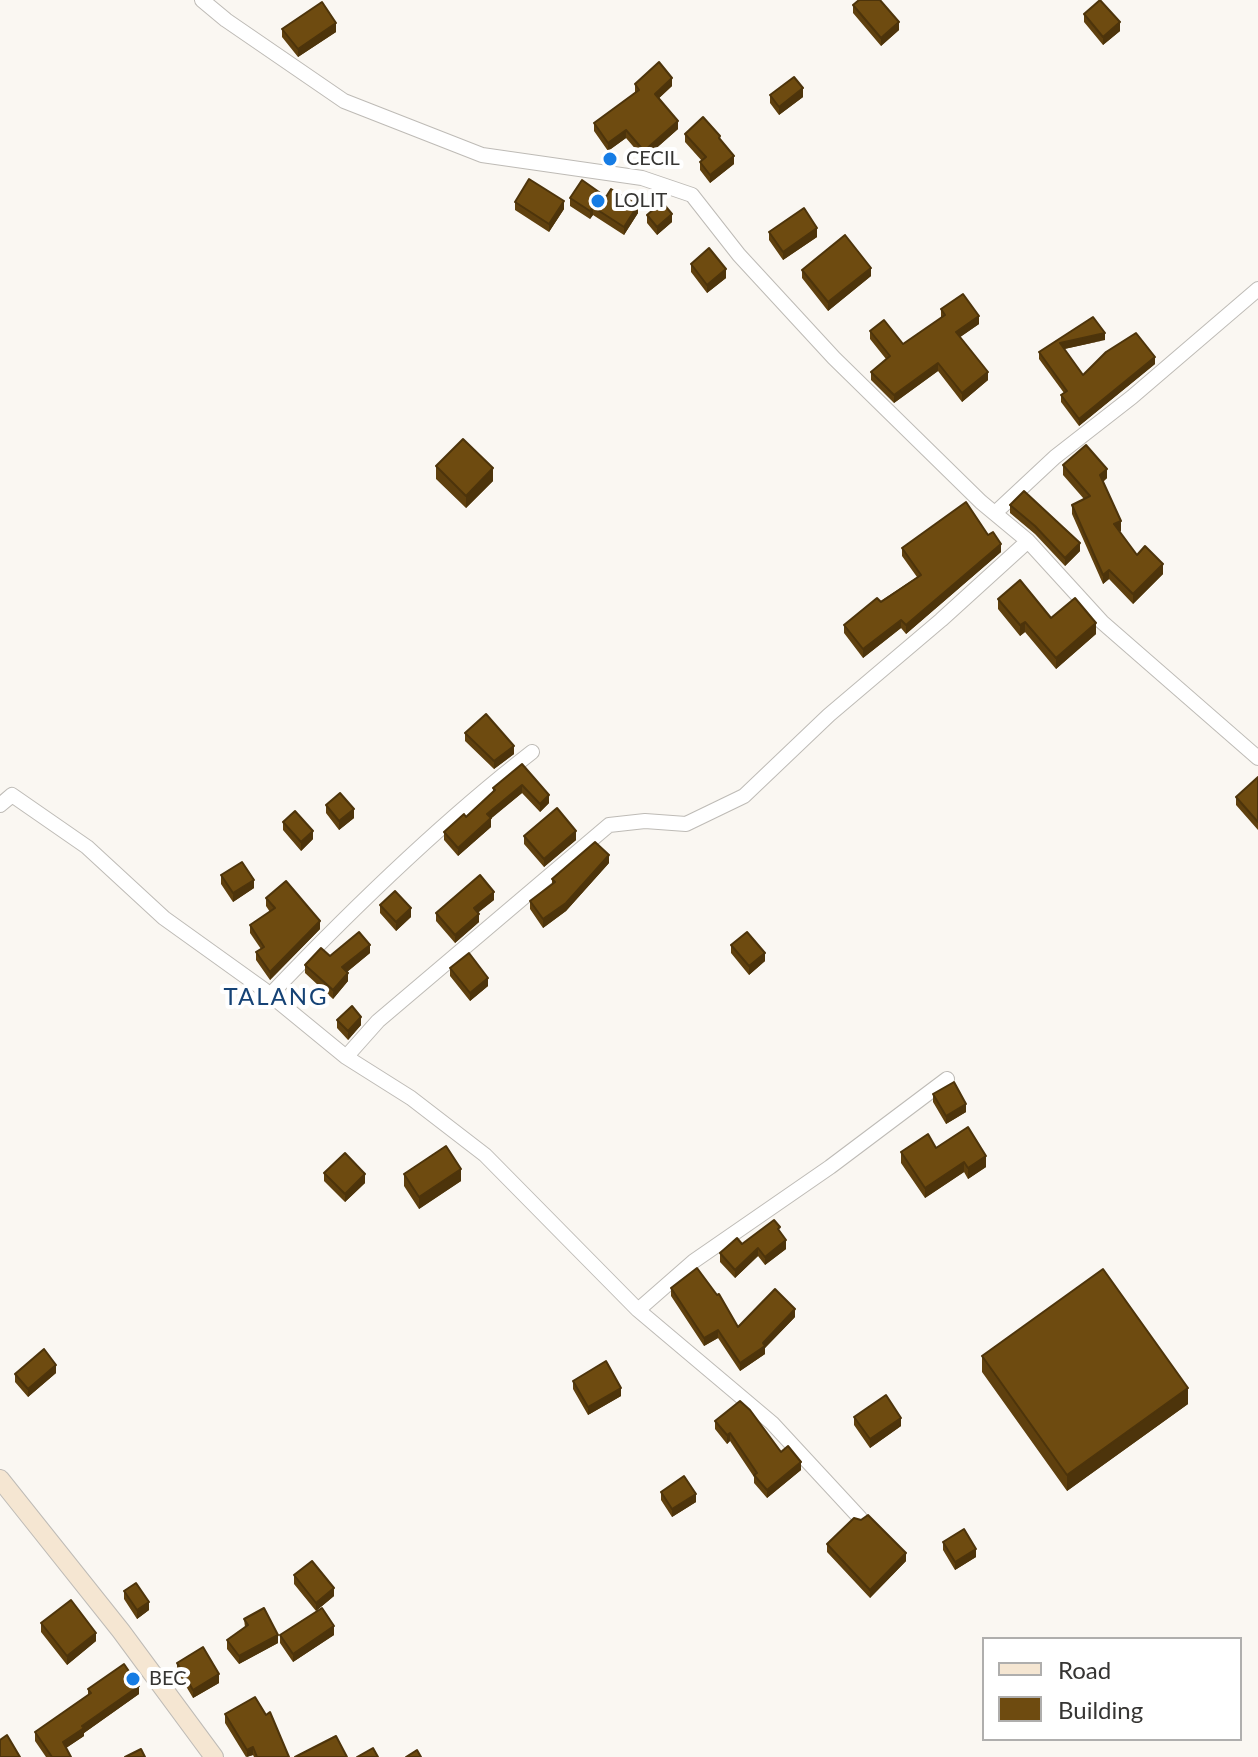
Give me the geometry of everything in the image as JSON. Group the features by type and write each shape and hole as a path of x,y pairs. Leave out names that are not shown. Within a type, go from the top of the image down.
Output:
{"street":[{"path":"202,0 344,101 482,155 642,178 692,195 739,255 834,358 1028,541 1102,622 1258,758"},
{"path":"995,513 1055,457 1132,397 1258,289"},
{"path":"346,1057 378,1021 609,825 645,821 686,824 744,796 829,715 1028,541"},
{"path":"270,995 353,911 490,785 532,752"},
{"path":"0,805 12,795 87,847 164,918 270,995 346,1057 411,1098 485,1155 638,1310 772,1423 860,1518"},
{"path":"638,1310 694,1261 830,1167 947,1079"},
{"path":"0,1479 121,1631 214,1757"}],"building":[{"path":"859,0 880,0 899,22 881,38 853,5"},
{"path":"1100,0 1120,22 1103,37 1084,14"},
{"path":"322,2 336,23 298,49 282,29"},
{"path":"659,62 672,78 655,94 678,121 644,151 626,130 608,143 594,123 639,90 635,84"},
{"path":"794,77 803,88 779,107 770,95"},
{"path":"703,117 734,156 710,175 700,162 706,157 685,134"},
{"path":"529,179 564,201 549,224 515,202"},
{"path":"582,180 606,197 611,189 638,205 624,227 593,207 590,211 570,198"},
{"path":"662,202 672,214 657,227 647,215"},
{"path":"804,208 817,228 783,252 769,232"},
{"path":"845,235 871,268 828,302 802,270"},
{"path":"709,248 726,269 707,285 691,264"},
{"path":"963,294 979,316 956,332 988,372 962,393 938,363 894,395 871,372 890,356 870,331 884,320 903,344 945,315 941,309"},
{"path":"1093,317 1105,333 1060,343 1083,375 1106,352 1136,333 1155,357 1079,419 1061,395 1067,391 1039,352"},
{"path":"463,439 493,468 466,496 436,466"},
{"path":"1086,445 1107,469 1100,475 1121,521 1114,524 1137,555 1145,546 1163,564 1133,594 1109,570 1103,575 1072,505 1090,496 1063,465"},
{"path":"1024,491 1080,543 1065,558 1010,505"},
{"path":"966,502 988,535 993,532 1001,544 906,625 901,620 863,649 844,625 877,598 881,602 921,575 902,548"},
{"path":"1020,580 1051,618 1075,598 1096,623 1056,658 1025,622 1020,625 998,599"},
{"path":"486,714 514,746 494,761 465,733"},
{"path":"522,764 549,795 540,804 522,785 487,814 491,818 458,848 444,832 464,814 466,817 495,790 493,788"},
{"path":"1258,777 1258,822 1236,797"},
{"path":"340,793 354,809 339,821 326,805"},
{"path":"557,808 576,831 544,859 524,836"},
{"path":"295,811 313,831 301,842 283,822"},
{"path":"595,842 609,855 566,903 543,919 530,901 555,882 552,879"},
{"path":"242,862 254,880 233,893 221,875"},
{"path":"480,875 494,892 474,908 479,914 455,935 436,913"},
{"path":"286,881 320,921 270,972 256,952 264,947 250,925 275,908 266,898"},
{"path":"395,891 411,908 396,922 380,905"},
{"path":"359,932 370,945 342,967 348,973 333,990 305,965 321,948 330,956"},
{"path":"747,932 765,953 749,966 731,945"},
{"path":"469,953 488,978 470,993 450,968"},
{"path":"352,1006 361,1017 348,1031 337,1020"},
{"path":"954,1082 966,1104 946,1116 933,1094"},
{"path":"968,1127 986,1156 968,1168 964,1162 925,1188 901,1152 928,1134 936,1148"},
{"path":"446,1146 461,1169 419,1197 404,1174"},
{"path":"345,1153 365,1174 345,1194 324,1173"},
{"path":"774,1220 786,1240 765,1257 758,1248 735,1270 720,1253 737,1238 742,1244"},
{"path":"697,1268 719,1294 738,1327 775,1289 795,1309 763,1343 765,1346 740,1363 718,1330 704,1338 671,1288"},
{"path":"1103,1269 1188,1388 1067,1475 982,1356"},
{"path":"44,1349 56,1365 28,1389 15,1374"},
{"path":"606,1361 621,1388 588,1407 573,1381"},
{"path":"886,1395 901,1418 870,1439 854,1417"},
{"path":"740,1401 781,1452 788,1446 801,1462 767,1490 754,1475 757,1473 730,1433 727,1435 715,1421"},
{"path":"684,1476 696,1494 672,1509 661,1492"},
{"path":"868,1515 906,1553 870,1590 827,1544 854,1518 861,1520"},
{"path":"964,1529 976,1549 955,1562 943,1542"},
{"path":"312,1561 334,1588 316,1603 294,1575"},
{"path":"136,1583 149,1602 137,1610 124,1591"},
{"path":"71,1600 96,1633 67,1656 41,1623"},
{"path":"264,1608 278,1635 239,1656 227,1640 248,1625 244,1619"},
{"path":"322,1608 334,1626 293,1654 280,1635"},
{"path":"203,1647 219,1674 193,1690 177,1663"},
{"path":"124,1664 139,1686 63,1742 71,1757 52,1757 35,1732 91,1693 88,1689"},
{"path":"255,1697 266,1715 270,1712 289,1757 257,1757 253,1747 247,1750 225,1714"},
{"path":"7,1735 20,1757 0,1757 0,1740"},
{"path":"336,1736 347,1757 295,1757"},
{"path":"373,1748 378,1757 357,1757"},
{"path":"141,1749 145,1757 125,1757"},
{"path":"417,1750 421,1757 406,1757"}],"place":[{"name":"CECIL","path":"610,159"},
{"name":"LOLIT","path":"598,201"},
{"name":"BEC","path":"133,1679"}],"district":[{"name":"TALANG","path":"276,997"}]}
